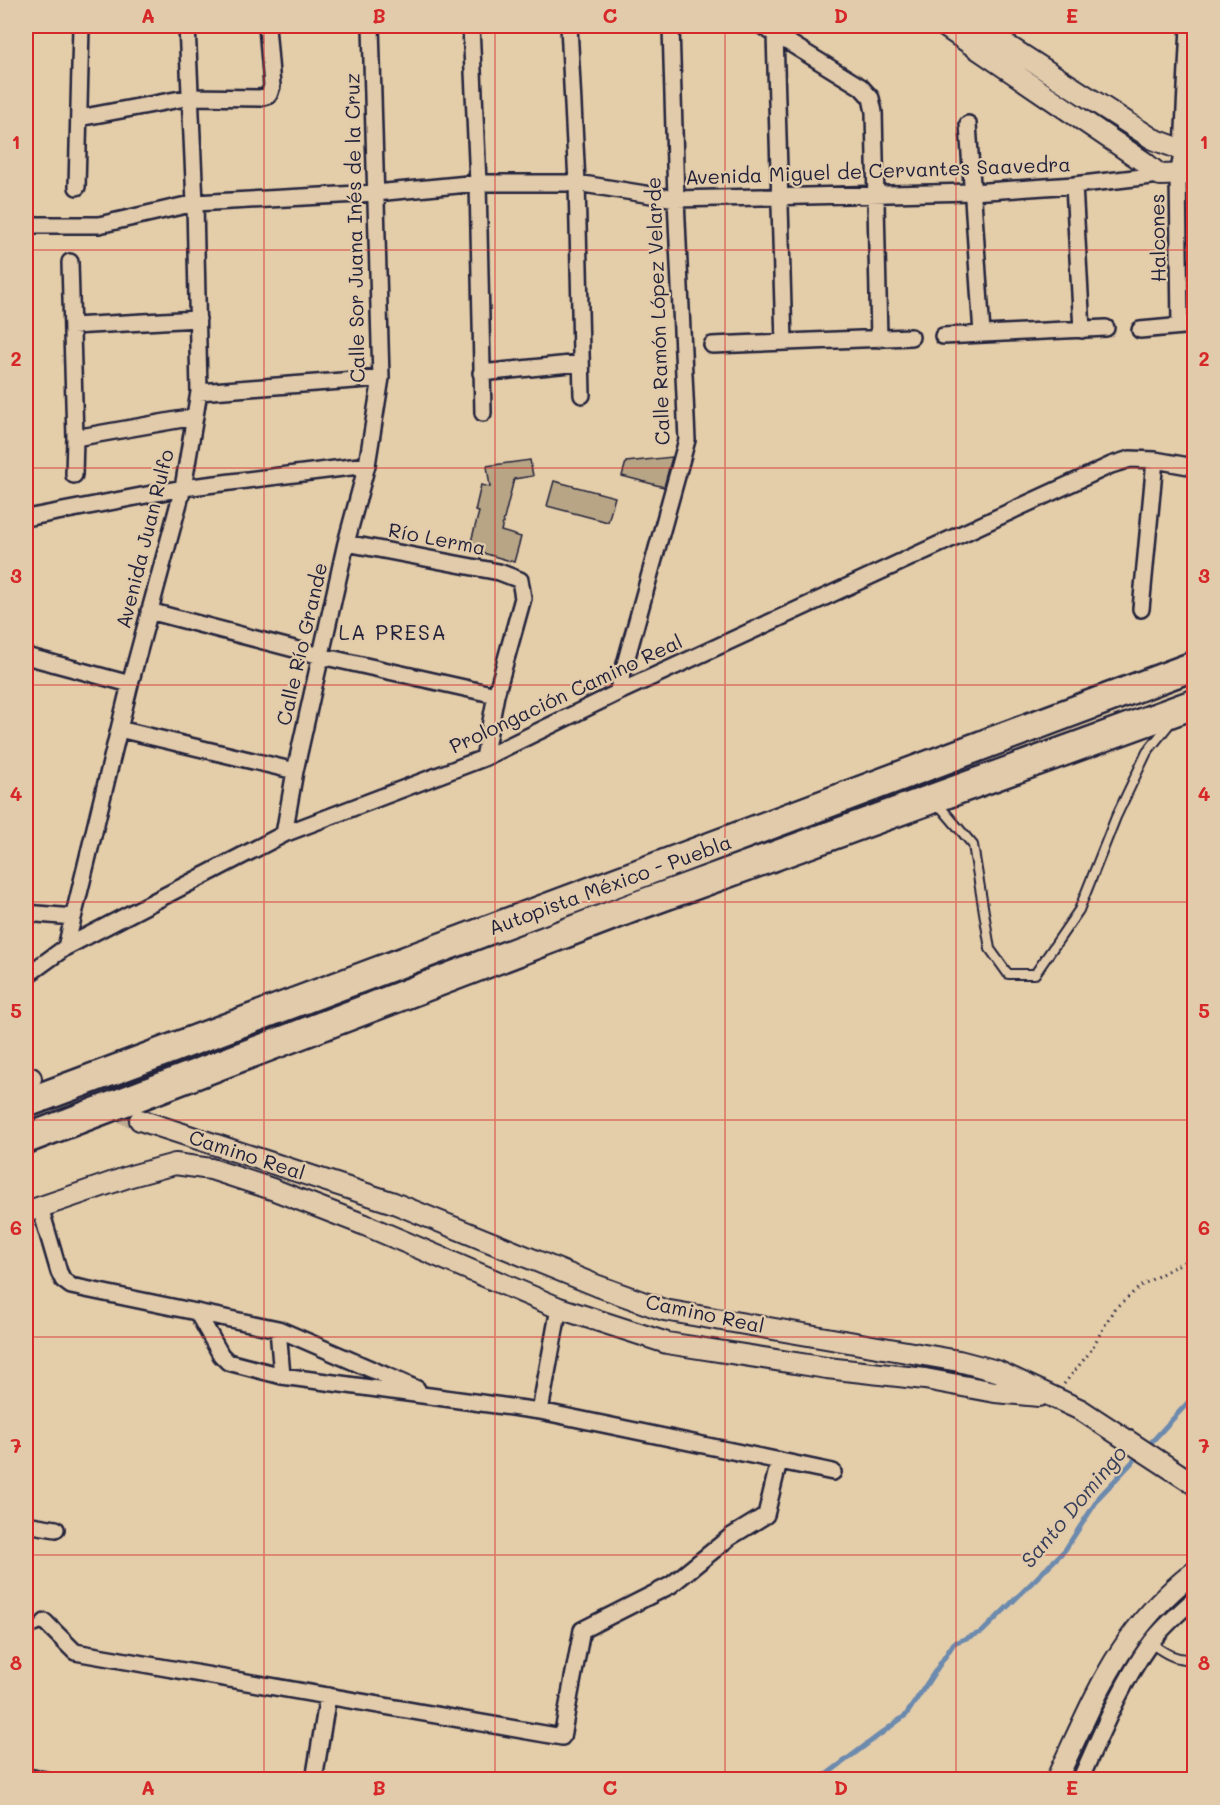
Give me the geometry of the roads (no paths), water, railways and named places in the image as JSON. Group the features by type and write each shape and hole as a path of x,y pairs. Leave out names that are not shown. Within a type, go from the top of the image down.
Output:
{"highway":[{"name":"Autopista México - Puebla","path":"27,1086 1194,666"},
{"name":"Autopista México - Puebla","path":"26,1139 630,909 1188,706"}],"street":[{"path":"77,187 81,26"},
{"name":"Avenida Juan Rulfo","path":"66,947 130,684 183,488 199,392 195,203 187,26"},
{"path":"79,118 191,97 260,98 269,95 272,86 267,26"},
{"name":"Calle Sor Juana Inés de la Cruz","path":"367,465 381,378 371,26"},
{"path":"471,26 478,183 483,413"},
{"path":"569,26 577,183 582,395"},
{"name":"Calle Ramón López Velarde","path":"617,693 687,440 671,26"},
{"path":"762,26 861,87 871,98 874,112 879,339"},
{"path":"944,26 975,30 1153,139 1183,148"},
{"name":"Halcones","path":"1187,325 1177,175 1183,148 1189,26"},
{"path":"975,30 1144,162 1177,175"},
{"path":"776,34 784,342"},
{"path":"968,124 982,334"},
{"path":"1144,162 1153,139"},
{"name":"Avenida Miguel de Cervantes Saavedra","path":"26,225 99,225 195,203 376,193 478,183 577,183 676,199 972,192 1177,175"},
{"path":"1074,185 1082,330"},
{"path":"70,262 74,475"},
{"path":"72,326 198,319"},
{"path":"1140,330 1187,325"},
{"path":"943,336 1106,328"},
{"path":"712,345 911,337"},
{"path":"481,373 580,363"},
{"path":"199,392 381,378"},
{"path":"75,438 194,417"},
{"name":"Prolongación Camino Real","path":"26,976 66,947 284,834 484,758 617,693 1111,465 1131,459 1155,460"},
{"path":"1142,609 1155,460 1194,467"},
{"path":"26,518 183,488 367,465"},
{"name":"Calle Río Grande","path":"284,834 295,771 346,543 367,465"},
{"name":"Río Lerma","path":"346,543 499,572 520,580 523,598 496,695"},
{"path":"149,611 321,656 496,695 484,758"},
{"path":"26,656 130,684"},
{"path":"119,729 295,771"},
{"path":"26,913 73,917"},
{"name":"Camino Real","path":"140,1120 394,1203 598,1286 664,1310 959,1361 997,1371 1081,1410 1194,1484"},
{"path":"433,1396 278,1329 71,1286 63,1280 59,1272 33,1209 131,1176 175,1164 211,1168 365,1225 559,1308 668,1343 827,1368 926,1379 995,1392 1053,1397"},
{"path":"540,1411 559,1308"},
{"path":"196,1312 221,1355 228,1362 282,1376 540,1411 833,1472"},
{"path":"278,1329 282,1376"},
{"path":"45,1622 75,1652 562,1737 582,1630 671,1585 730,1537 766,1515 779,1461"},
{"path":"26,1524 56,1529"},
{"path":"1056,1779 1101,1684 1117,1656 1139,1624 1159,1602 1194,1572"},
{"path":"1080,1779 1117,1698 1151,1643 1194,1599"},
{"path":"314,1779 328,1696"},
{"path":"26,1777 45,1779"}],"lane":[{"path":"933,798 973,845 990,949 1008,974 1035,974 1079,910 1116,817 1147,752 1188,706"},
{"path":"26,1631 45,1622"},
{"path":"1151,1643 1165,1654 1186,1660 1194,1659"}],"waterway":[{"name":"Santo Domingo","path":"1146,1448 1194,1396"},
{"name":"Santo Domingo","path":"819,1780 906,1715 954,1643 982,1632 1065,1550 1100,1496 1140,1454"}],"tunnel":[{"path":"59,1089 140,1120"}],"district":[{"name":"LA PRESA","path":"393,633"}]}
